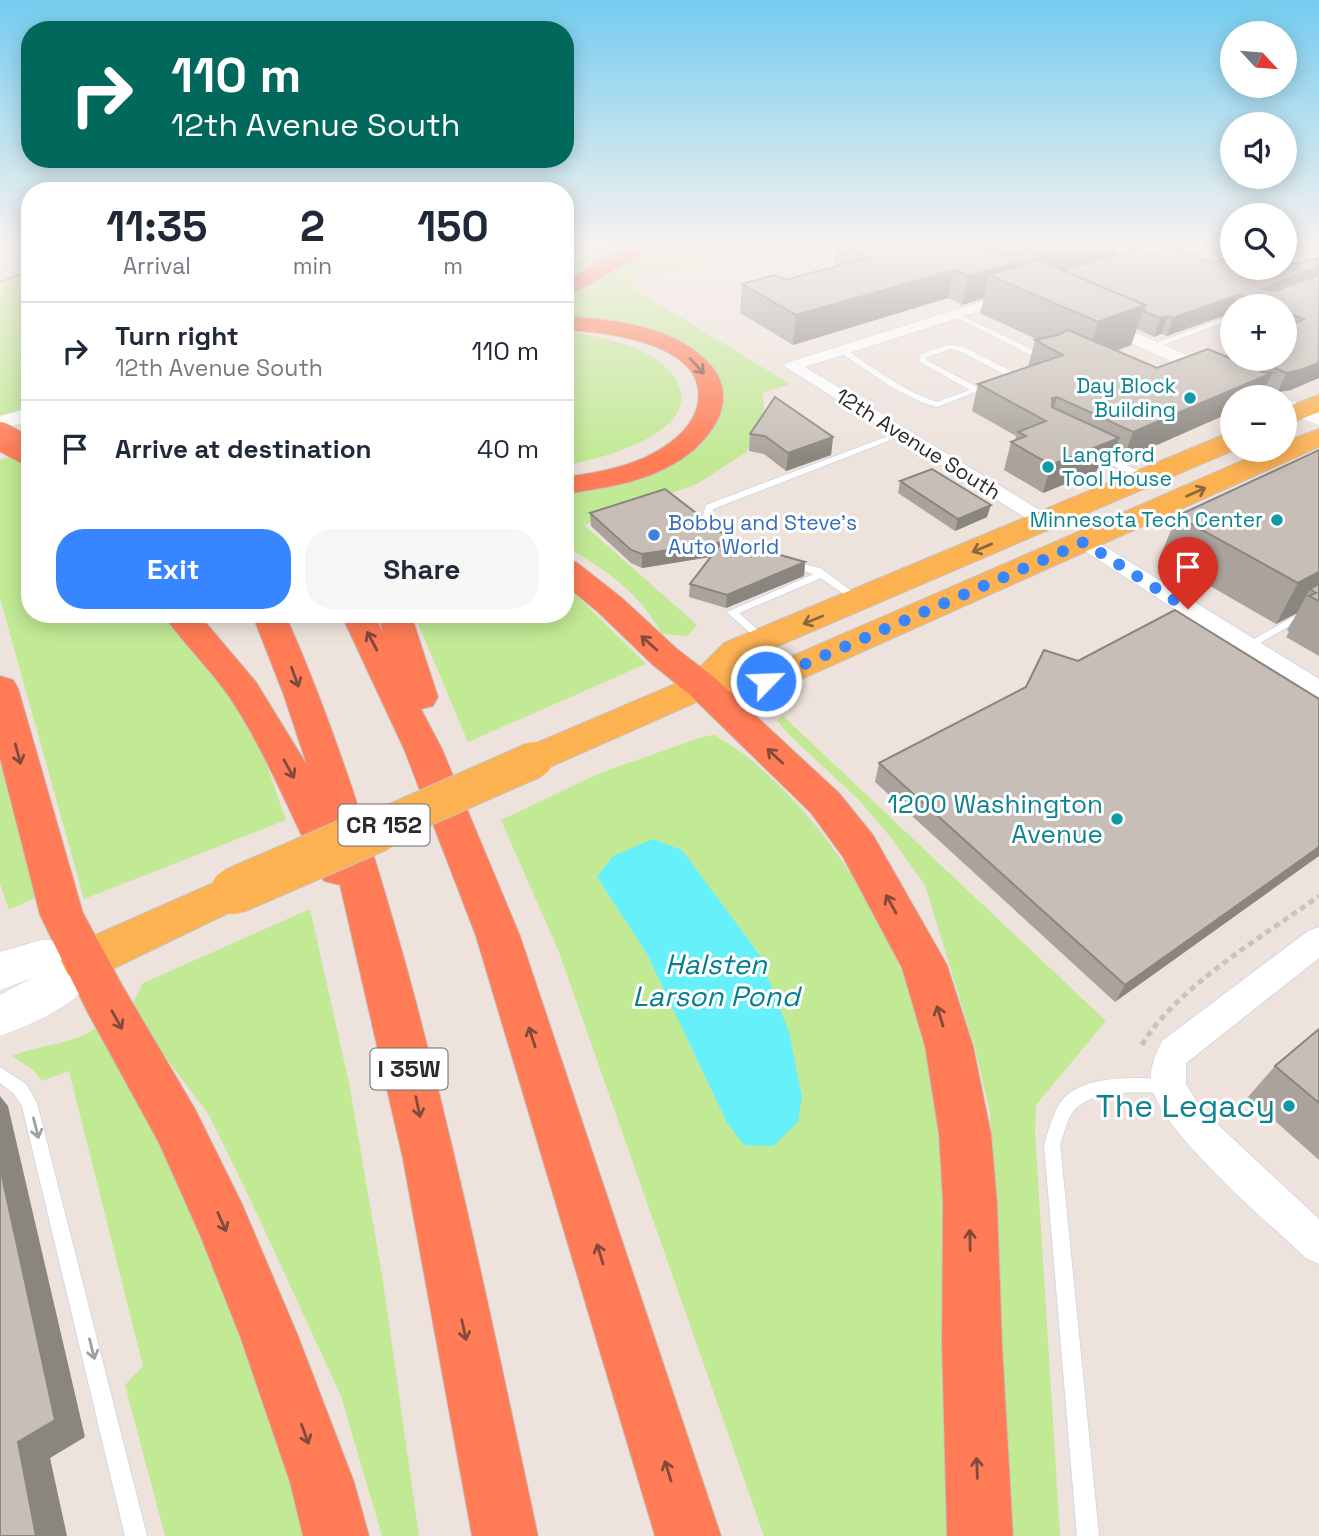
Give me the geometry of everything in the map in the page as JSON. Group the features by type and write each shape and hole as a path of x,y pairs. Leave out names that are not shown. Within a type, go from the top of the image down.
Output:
{"highway":[{"path":"574,326 635,333 672,346 699,366 712,390 713,401 706,423 670,455 622,474 574,484"},
{"path":"574,327 643,347 671,364 686,384 688,396 683,417 653,444 612,462 574,469"},
{"path":"0,436 21,447"},
{"path":"574,577 702,686 825,803 842,823 900,920 928,977 949,1046 965,1134 970,1202 972,1344 980,1536"},
{"path":"187,623 225,666 251,701 293,775 340,869 389,986"},
{"name":"I 35W","path":"272,623 289,660 334,786 389,986 418,1105 505,1536"},
{"path":"362,623 406,712 469,860"},
{"path":"397,623 469,860 535,1047 688,1536"},
{"path":"0,688 62,915 84,961 177,1126 223,1223 269,1336 322,1482 336,1536"}],"main road":[{"name":"CR 152","path":"0,1016 41,998 84,961 234,891 702,686 766,681 1319,437"},
{"name":"CR 152","path":"702,686 736,652 1220,446"},
{"path":"0,454 21,447"},
{"path":"1084,542 1083,522 1088,516 1121,499 1147,478"},
{"path":"945,603 1036,551 1043,541 1044,521"},
{"path":"0,971 23,961 52,956 84,961"}],"street":[{"path":"792,366 948,316"},
{"path":"1084,316 1241,385"},
{"name":"12th Avenue South","path":"792,366 1044,521"},
{"path":"0,423 21,417"},
{"path":"1084,542 1319,690"},
{"path":"1319,940 1174,1052 1155,1086 1319,1245"}],"lane":[{"path":"957,316 1046,359"},
{"path":"1152,346 1220,321"},
{"path":"839,349 878,373 880,379 937,405 1008,379 1008,373 959,348 950,347 924,356 922,361 976,390"},
{"path":"860,601 816,570 753,555 707,520 709,507 902,434"},
{"path":"1084,448 1147,478"},
{"path":"764,640 732,612 822,574"},
{"path":"1247,646 1319,605"},
{"path":"0,1074 20,1089 29,1103 136,1536"},
{"path":"1088,1536 1052,1144 1067,1105 1095,1088 1155,1086"}],"path":[{"path":"1155,1086 1137,1064 1143,1038 1165,1012 1319,896"}],"green space":[{"path":"0,316 21,316 21,410 0,416"},
{"path":"574,316 678,316 790,384 763,393 764,414 769,415 746,452 697,484 584,525 697,625 688,636 662,634 632,594 574,552 574,490 711,427 697,358 574,322"},
{"path":"574,333 623,344 651,356 673,375 681,394 678,412 666,426 647,439 625,449 574,463"},
{"path":"10,457 21,460 21,623 168,623 201,656 238,704 260,748 286,820 84,899 0,598 0,460"},
{"path":"574,593 646,664 468,742 418,623 574,623"},
{"path":"783,716 1106,1021 1036,1105 1035,1132 1060,1536 1003,1536 996,1209 990,1114 976,1052 925,885 860,801 786,732 777,720"},
{"path":"715,735 746,756 790,797 825,838 856,881 882,928 904,977 921,1028 934,1081 945,1153 951,1536 764,1536 559,952 501,820 600,773 702,737","holes":["653,839 682,850 759,955 727,1123 647,954 597,877"]},
{"path":"0,761 37,897 9,910 0,884"},
{"path":"310,909 349,1083 382,1275 419,1536 382,1536 341,1396 253,1205 209,1115 133,1014 133,1003 143,983"},
{"path":"97,1027 182,1167 311,1536 165,1536 125,1385 143,1366 69,1071 42,1081 33,1070 12,1056 67,1041"}],"water":[{"name":"Halsten Larson Pond","path":"653,839 682,850 759,954 789,1032 802,1097 798,1122 773,1146 744,1145 727,1123 647,954 597,877 613,856"}],"building":[{"path":"1083,316 1115,316 1098,322"},
{"path":"1154,316 1180,316 1173,318 1160,318"},
{"path":"1297,316 1319,316 1319,363 1297,371 1297,322 1304,319"},
{"path":"1068,330 1157,368 1208,349 1220,354 1220,371 1272,373 1244,385 1220,385 1220,395 1133,432 1057,397 1052,398 1052,407 1119,438 1051,465 1011,442 1026,436 1018,432 1046,421 978,384 1063,355 1035,340"},
{"path":"775,397 833,437 788,453 765,436 750,434"},
{"path":"1319,450 1319,572 1298,583 1177,516 1297,462"},
{"path":"932,469 991,505 958,519 900,481"},
{"path":"665,489 748,553 759,549 805,562 727,595 690,584 722,542 642,554 631,550 590,513"},
{"path":"1319,584 1319,601 1309,596 1316,593 1310,589"},
{"name":"1200 Washington Avenue","path":"1175,610 1319,699 1319,847 1125,985 879,763 1026,687 1044,650 1078,661"},
{"path":"1319,1029 1319,1103 1275,1066"},
{"path":"0,1167 55,1420 18,1442 36,1536 0,1536"}],"place":[{"name":"Day Block Building","path":"1190,398"},
{"name":"Langford Tool House","path":"1048,467"},
{"name":"Minnesota Tech Center","path":"1277,520"},
{"name":"Bobby and Steve's Auto World","path":"654,535"},
{"name":"1200 Washington Avenue","path":"1117,819"},
{"name":"The Legacy","path":"1289,1106"}],"route":[{"path":"766,681 1084,542 1188,609"}]}
